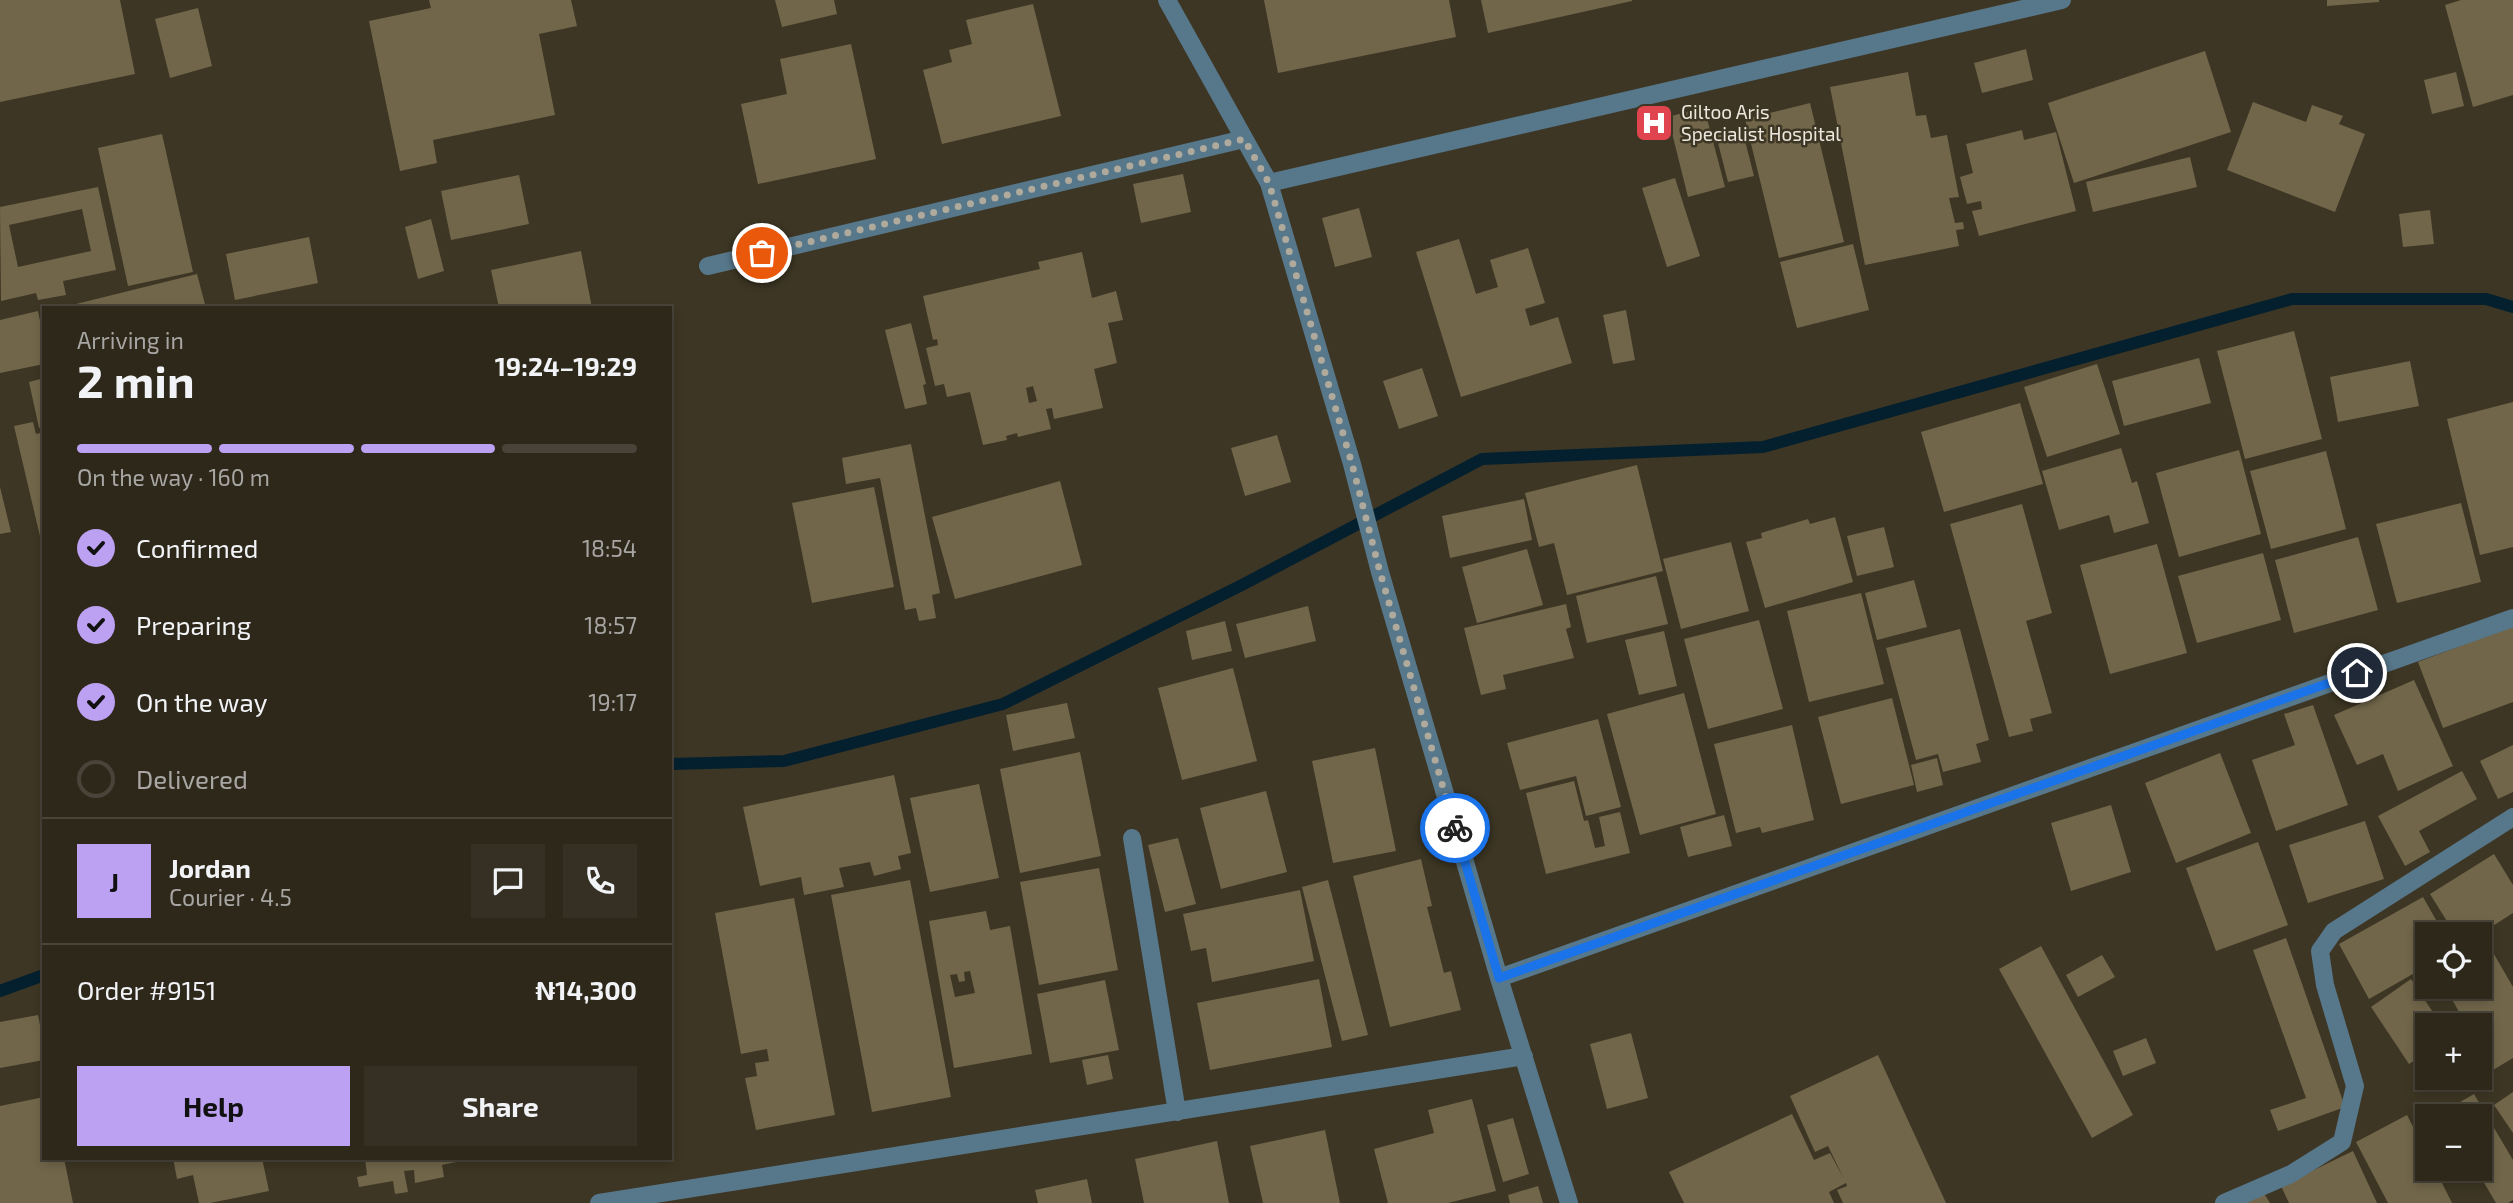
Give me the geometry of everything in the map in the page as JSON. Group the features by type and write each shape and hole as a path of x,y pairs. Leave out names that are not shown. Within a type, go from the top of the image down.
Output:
{"street":[{"path":"1167,0 1269,183 1499,978 1569,1203"},
{"path":"1269,183 2062,0"},
{"path":"708,266 1244,139"},
{"path":"1499,978 2513,618"},
{"path":"2224,1203 2291,1174 2342,1142 2355,1086 2325,985 2320,951 2334,930 2513,817"},
{"path":"1132,838 1177,1112"},
{"path":"598,1203 1524,1056"}],"building":[{"path":"0,0 120,0 135,74 0,102"},
{"path":"429,0 571,0 577,26 539,34 555,115 433,140 437,163 400,171 369,21 431,8"},
{"path":"775,0 834,0 837,14 782,27"},
{"path":"1264,0 1449,0 1456,37 1278,73"},
{"path":"1481,0 1632,0 1632,1 1488,33"},
{"path":"2327,0 2379,0 2379,2 2327,6"},
{"path":"2461,0 2513,0 2513,95 2473,107 2445,5"},
{"path":"1033,4 1061,116 942,144 923,70 952,62 949,50 972,44 966,20"},
{"path":"198,8 212,66 170,78 155,19"},
{"path":"851,44 876,159 758,184 741,104 787,94 780,59"},
{"path":"2026,49 2033,80 1982,93 1974,63"},
{"path":"2205,51 2231,132 2074,183 2048,103"},
{"path":"1908,72 1916,116 1926,115 1931,138 1947,135 1959,197 1949,198 1955,223 1963,222 1964,229 1956,230 1959,246 1865,265 1830,87"},
{"path":"2456,72 2464,106 2432,114 2424,80"},
{"path":"2253,102 2306,122 2312,105 2343,116 2339,124 2365,134 2335,212 2227,170"},
{"path":"1810,103 1844,242 1779,258 1745,119"},
{"path":"1704,107 1725,187 1688,197 1668,117"},
{"path":"1742,129 1754,176 1728,182 1716,135"},
{"path":"2022,130 2024,140 2056,132 2076,211 1979,236 1972,211 1982,209 1981,201 1967,204 1960,177 1973,173 1966,144"},
{"path":"162,134 193,272 128,286 98,148"},
{"path":"2190,157 2197,187 2093,212 2086,182"},
{"path":"1183,174 1191,212 1141,223 1133,184"},
{"path":"519,175 529,224 451,240 441,191"},
{"path":"1675,178 1700,256 1667,267 1642,188"},
{"path":"98,187 116,270 63,281 66,295 38,300 36,293 1,301 0,207","holes":["82,209 91,251 18,267 9,225"]},
{"path":"1359,208 1372,257 1335,267 1322,218"},
{"path":"2430,210 2434,244 2403,247 2399,214"},
{"path":"431,219 444,271 418,279 405,227"},
{"path":"309,237 318,283 235,300 226,254"},
{"path":"1459,239 1476,294 1498,287 1490,260 1528,248 1545,303 1525,309 1530,326 1558,317 1572,363 1461,397 1416,252"},
{"path":"1853,244 1869,310 1797,328 1780,262"},
{"path":"581,251 592,306 499,306 491,270"},
{"path":"1082,252 1092,298 1116,291 1123,320 1108,323 1117,363 1094,369 1103,408 1054,419 1052,408 1046,409 1051,429 1018,437 1017,433 1006,436 1007,440 983,445 970,392 947,397 944,384 935,386 926,348 938,345 937,339 933,340 923,296 1040,269 1038,262","holes":["1033,386 1037,401 1029,403 1026,388"]},
{"path":"197,274 205,306 68,306"},
{"path":"1626,310 1635,360 1613,364 1603,315"},
{"path":"38,311 42,330 42,364 0,373 0,320"},
{"path":"911,323 926,384 923,385 927,404 905,409 885,330"},
{"path":"2294,331 2322,439 2245,459 2217,351"},
{"path":"2199,358 2211,403 2124,426 2112,381"},
{"path":"2410,361 2419,406 2338,422 2330,377"},
{"path":"2097,364 2120,434 2047,457 2024,387"},
{"path":"1422,368 1438,416 1399,429 1383,381"},
{"path":"42,379 42,427 39,428 29,382"},
{"path":"2513,402 2513,547 2480,555 2447,419"},
{"path":"2020,403 2043,484 1944,512 1921,432"},
{"path":"33,422 36,434 42,432 42,545 14,426"},
{"path":"1277,435 1291,482 1245,496 1231,448"},
{"path":"911,444 940,593 932,595 936,618 919,621 916,608 905,610 880,478 846,484 842,458"},
{"path":"2121,448 2132,483 2137,481 2149,523 2114,533 2109,515 2059,530 2042,471"},
{"path":"2239,450 2261,534 2179,557 2156,473"},
{"path":"2326,451 2346,529 2271,549 2250,471"},
{"path":"1637,465 1663,571 1567,595 1554,543 1539,547 1525,493"},
{"path":"1060,481 1082,565 955,599 932,517"},
{"path":"0,487 11,532 0,534"},
{"path":"874,487 894,587 812,603 792,503"},
{"path":"1524,499 1532,540 1450,558 1442,516"},
{"path":"2461,503 2481,582 2397,603 2376,524"},
{"path":"2022,504 2052,613 2026,621 2052,713 2030,719 2033,731 2009,737 1950,524"},
{"path":"1835,517 1853,582 1765,608 1746,542 1762,538 1761,533 1808,519 1810,524"},
{"path":"1884,527 1894,567 1857,576 1847,536"},
{"path":"2358,537 2378,610 2294,633 2275,560"},
{"path":"1731,542 1749,611 1681,629 1663,559"},
{"path":"2157,544 2187,653 2110,674 2080,565"},
{"path":"1527,549 1543,605 1477,623 1462,567"},
{"path":"2263,553 2281,620 2197,643 2178,576"},
{"path":"1656,576 1668,624 1587,643 1576,596"},
{"path":"1914,580 1927,627 1877,640 1865,593"},
{"path":"1861,593 1884,684 1809,702 1787,611"},
{"path":"1566,604 1571,627 1566,629 1574,658 1503,675 1506,689 1481,695 1464,628"},
{"path":"1308,606 1316,641 1245,658 1236,624"},
{"path":"1759,620 1783,709 1708,729 1684,639"},
{"path":"1225,621 1232,651 1192,660 1186,631"},
{"path":"2513,626 2513,702 2443,728 2418,662"},
{"path":"1960,629 1989,740 1976,744 1981,762 1943,772 1938,754 1916,760 1886,648"},
{"path":"1664,631 1677,686 1639,695 1625,640"},
{"path":"1233,668 1257,761 1182,780 1158,688"},
{"path":"2414,680 2453,766 2398,791 2383,754 2357,765 2334,715"},
{"path":"1684,693 1716,814 1640,835 1607,714"},
{"path":"1892,698 1914,785 1841,804 1818,717"},
{"path":"1067,703 1075,738 1013,751 1006,715"},
{"path":"2313,705 2348,805 2276,831 2252,760 2295,745 2284,714"},
{"path":"1598,719 1621,807 1586,816 1576,776 1520,790 1507,743"},
{"path":"1792,725 1814,820 1762,833 1760,827 1736,833 1714,744"},
{"path":"2513,745 2513,792 2498,799 2480,761"},
{"path":"1375,748 1396,851 1333,863 1312,761"},
{"path":"1080,752 1101,856 1020,873 1000,769"},
{"path":"2220,753 2251,833 2176,863 2145,783"},
{"path":"1937,758 1943,785 1917,792 1911,765"},
{"path":"2462,771 2477,799 2419,831 2430,852 2405,866 2378,816"},
{"path":"894,775 911,853 898,856 901,869 874,876 870,862 839,868 844,887 804,895 801,877 760,886 743,807"},
{"path":"1574,781 1584,821 1588,820 1595,848 1605,846 1599,817 1620,812 1630,853 1546,874 1526,793"},
{"path":"979,784 999,878 930,892 910,798"},
{"path":"1266,791 1287,872 1221,889 1200,808"},
{"path":"2111,805 2131,872 2071,891 2051,823"},
{"path":"1724,815 1732,846 1688,857 1680,827"},
{"path":"2365,821 2384,879 2308,903 2289,845"},
{"path":"1178,838 1196,904 1165,912 1148,845"},
{"path":"2258,842 2288,925 2216,951 2186,868"},
{"path":"2494,854 2513,885 2513,913 2492,926 2492,922 2448,922 2430,894"},
{"path":"1421,859 1432,906 1427,907 1444,973 1451,971 1461,1010 1390,1027 1353,876"},
{"path":"1099,868 1118,970 1039,985 1020,882"},
{"path":"910,880 951,1097 872,1112 831,895"},
{"path":"1328,880 1368,1035 1342,1041 1302,887"},
{"path":"1300,890 1314,961 1212,982 1206,948 1191,951 1183,914"},
{"path":"2423,897 2437,922 2415,922 2415,973 2369,999 2339,944"},
{"path":"794,898 835,1115 756,1130 745,1078 757,1076 755,1063 769,1061 767,1049 741,1054 715,913"},
{"path":"986,911 990,930 1010,926 1032,1054 954,1068 929,921","holes":["970,971 975,993 955,997 950,975 957,974 959,982 965,981 964,972"]},
{"path":"2286,938 2345,1107 2278,1131 2270,1110 2306,1098 2253,950"},
{"path":"2041,946 2133,1115 2092,1138 1999,969"},
{"path":"2492,951 2513,987 2513,1058 2493,1070 2492,1013 2460,1013 2452,999 2492,999"},
{"path":"2102,955 2115,977 2078,997 2066,975"},
{"path":"1319,979 1332,1047 1210,1070 1197,1003"},
{"path":"2411,979 2415,985 2415,999 2424,999 2433,1013 2415,1013 2415,1060 2409,1064 2371,1007"},
{"path":"1105,980 1119,1050 1050,1063 1037,994"},
{"path":"38,1015 42,1035 42,1060 0,1068 0,1022"},
{"path":"1631,1033 1648,1098 1607,1109 1590,1044"},
{"path":"2146,1038 2156,1063 2123,1076 2113,1051"},
{"path":"1108,1055 1113,1079 1087,1085 1082,1060"},
{"path":"1878,1055 1946,1203 1843,1203 1837,1190 1847,1186 1846,1183 1829,1192 1834,1203 1684,1203 1669,1172 1792,1114 1814,1160 1830,1153 1844,1179 1828,1146 1815,1152 1790,1096"},
{"path":"2513,1092 2513,1133 2494,1105"},
{"path":"2474,1094 2480,1104 2457,1104"},
{"path":"42,1097 42,1160 64,1160 73,1203 0,1203 0,1106"},
{"path":"1472,1099 1496,1191 1448,1203 1388,1203 1374,1149 1434,1133 1428,1110"},
{"path":"2407,1115 2415,1131 2415,1181 2441,1181 2452,1203 2388,1203 2356,1142"},
{"path":"1513,1118 1529,1174 1503,1182 1487,1125"},
{"path":"2492,1124 2513,1160 2513,1200 2496,1203 2483,1181 2492,1181"},
{"path":"1325,1130 1340,1203 1263,1203 1250,1146"},
{"path":"1217,1141 1229,1203 1144,1203 1135,1159"},
{"path":"2353,1151 2377,1203 2289,1203 2281,1186"},
{"path":"173,1160 262,1160 269,1191 199,1203 193,1175 177,1179"},
{"path":"365,1160 456,1162 442,1165 444,1177 415,1183 414,1170 404,1171 408,1192 395,1194 393,1181 359,1187 357,1177 367,1175"},
{"path":"1087,1179 1092,1203 1038,1203 1035,1190"},
{"path":"1538,1186 1543,1203 1510,1203 1508,1195"},
{"path":"2263,1192 2270,1203 2244,1203"}],"waterway":[{"path":"672,764 784,761 1003,704 1238,587 1482,459 1763,447 2292,299 2486,299 2513,307"},
{"path":"0,991 42,976"}],"way so far":[{"path":"762,253 1244,139 1269,183 1455,828"}],"place":[{"name":"Giltoo Aris Specialist Hospital","path":"1654,123"}],"route":[{"path":"1455,828 1499,978 2357,673"}]}
